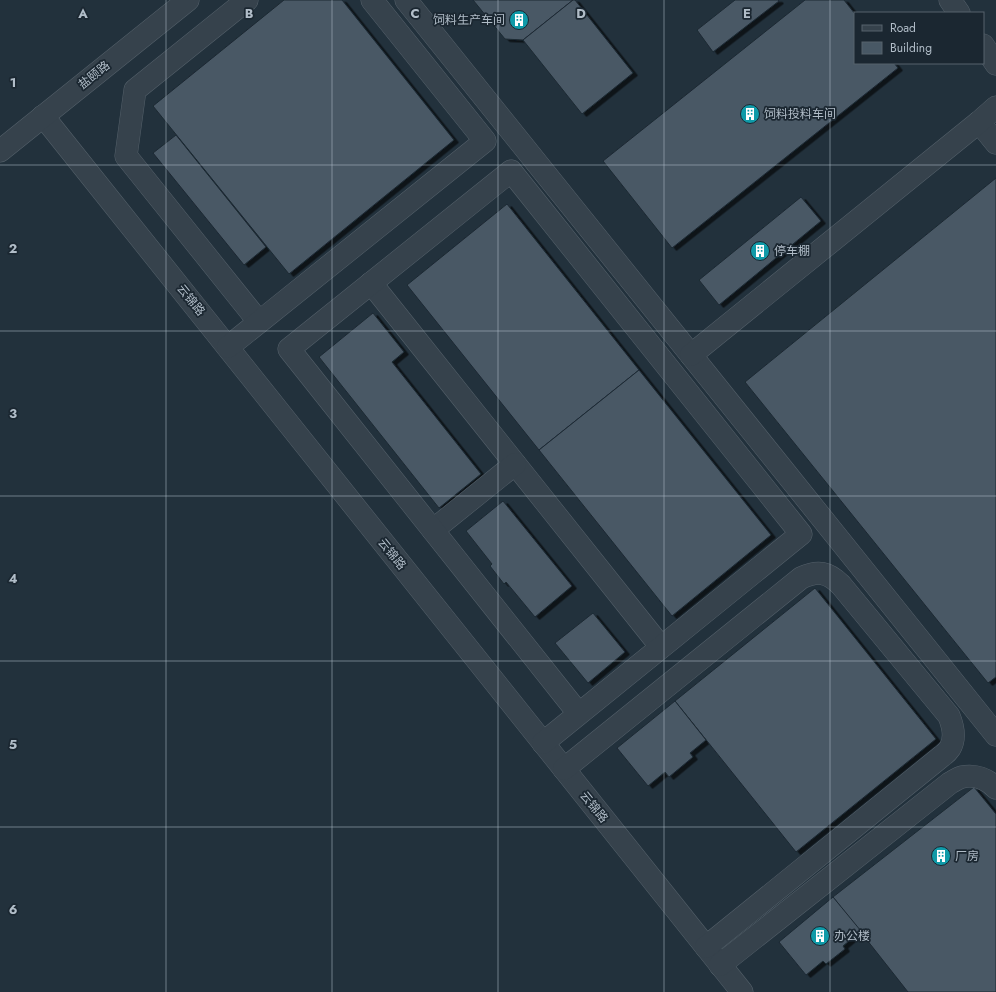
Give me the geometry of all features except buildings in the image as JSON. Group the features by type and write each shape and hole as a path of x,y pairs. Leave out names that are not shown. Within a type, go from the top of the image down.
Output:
{"street":[{"name":"盐颐路","path":"0,151 188,0"},
{"path":"247,0 135,90 126,156 259,322"},
{"path":"228,347 485,141 372,0"},
{"path":"406,0 996,735"},
{"path":"950,0 958,12"},
{"path":"984,46 996,64"},
{"path":"691,355 996,107"},
{"name":"云锦路","path":"43,116 742,992"},
{"path":"979,122 996,143"},
{"path":"543,743 801,534 511,171 289,349 578,714"},
{"path":"371,283 661,647"},
{"path":"433,530 515,464"},
{"path":"564,769 801,578 817,573 825,574 834,578 841,585 949,716 954,732 953,740 950,748 942,756 706,947"},
{"path":"720,965 950,783 962,777 973,776 991,783 996,788"}],"place":[{"name":"饲料生产车间","path":"519,20"},
{"name":"饲料投料车间","path":"750,114"},
{"name":"停车棚","path":"760,251"},
{"name":"厂房","path":"941,856"},
{"name":"办公楼","path":"820,936"}]}
